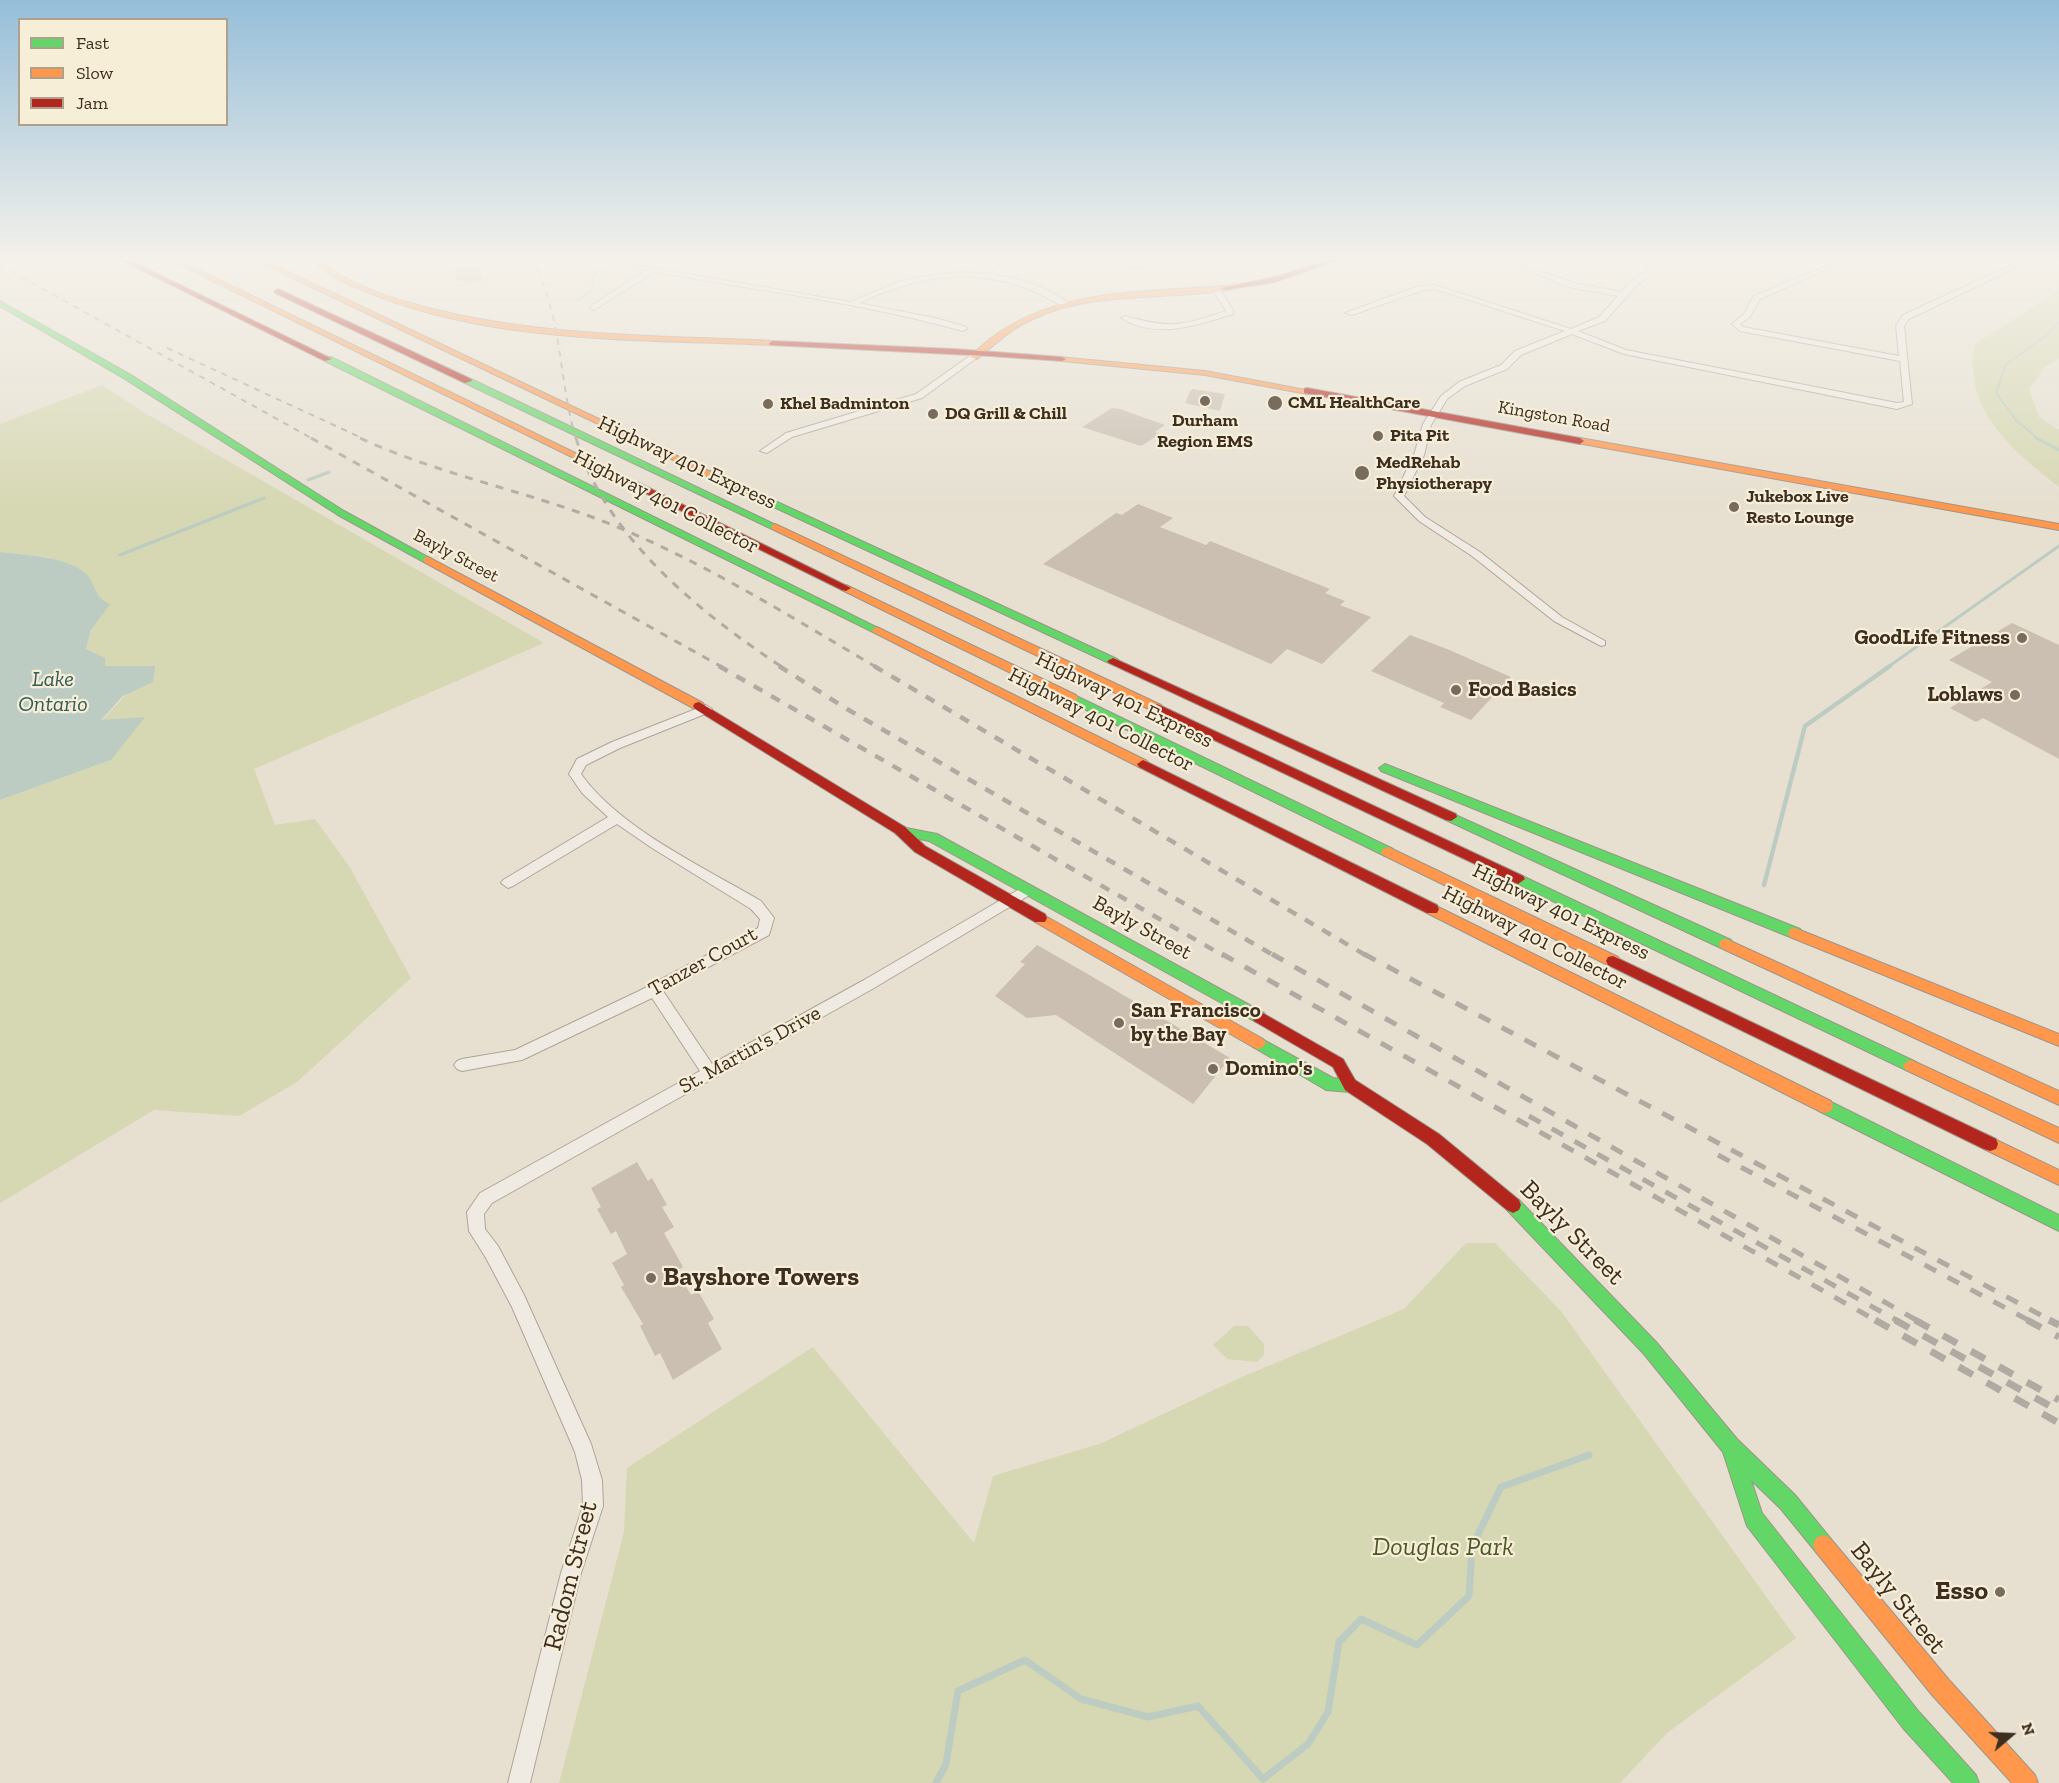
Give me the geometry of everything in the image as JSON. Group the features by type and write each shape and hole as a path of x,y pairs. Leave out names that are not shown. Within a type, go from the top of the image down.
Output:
{"main road":[{"name":"Bayly Street","path":"68,342 128,377 341,513 706,709 900,830 920,849 1331,1084 1350,1086 1433,1139 1511,1203 1650,1348 1731,1446 1788,1502 1941,1688 2027,1783"},
{"name":"Highway 401 Collector","path":"293,342 601,492 2059,1223"},
{"name":"Highway 401 Express","path":"342,342 2059,1178"},
{"name":"Highway 401 Express","path":"385,342 2059,1136"},
{"name":"Highway 401 Collector","path":"429,342 2059,1098"},
{"name":"Kingston Road","path":"758,342 1041,358 1205,373 2059,527"},
{"path":"978,354 996,342"},
{"path":"1186,692 1349,754"},
{"path":"1370,762 2059,1040"},
{"name":"Bayly Street","path":"900,830 932,837 1242,1007 1338,1063 1350,1086"},
{"name":"Bayly Street","path":"1731,1446 1754,1519 1911,1720 1968,1783"}],"street":[{"path":"1546,342 1518,353 1504,367 1462,384 1444,398 1435,415 1426,424 1419,455 1399,496 1422,519 1476,554 1558,619 1601,643"},
{"path":"1599,342 1624,352 1897,406 1908,404 1902,342"},
{"path":"1812,342 1904,359"},
{"path":"764,451 789,435 919,396 978,354"},
{"name":"Tanzer Court","path":"462,1065 517,1056 748,942 764,931 767,918 756,905 615,818 580,786 575,774 581,762 616,745 706,709"},
{"path":"508,883 615,818"},
{"name":"St. Martin's Drive","path":"475,1212 486,1198 710,1073 1028,890"},
{"path":"654,989 710,1073"},
{"name":"Radom Street","path":"475,1212 477,1231 492,1252 518,1300 584,1451 592,1480 593,1506 571,1573 519,1783"}],"green space":[{"path":"2059,342 2059,359 2045,367 2029,389 2039,417 2059,430 2059,487 2009,443 1994,426 1983,408 1976,388 1973,367 1975,344"},
{"path":"102,385 145,413 544,643 254,769 275,825 315,819 349,866 411,978 297,1082 239,1116 154,1110 0,1203 0,800 111,760 101,721 126,695 96,682 105,658 86,649 100,600 85,574 48,557 0,552 0,424"},
{"name":"Douglas Park","path":"1466,1243 1495,1243 1561,1311 1796,1638 1667,1733 1620,1783 559,1783 624,1532 627,1468 813,1347 974,1543 993,1476 1102,1443 1235,1380 1404,1309"},
{"path":"1234,1326 1248,1326 1264,1344 1264,1355 1257,1362 1227,1359 1213,1345"}],"water":[{"name":"Lake Ontario","path":"0,552 33,555 77,567 89,577 97,594 110,604 91,630 86,649 105,658 105,666 155,666 153,682 123,696 101,720 145,717 111,760 0,800"}],"building":[{"name":"Durham Region EMS","path":"1193,389 1225,394 1220,411 1185,403"},
{"path":"1112,408 1165,425 1155,432 1160,434 1141,446 1082,427"},
{"path":"1138,504 1173,518 1160,527 1206,545 1210,541 1330,589 1325,593 1345,601 1340,605 1371,617 1322,664 1287,649 1271,664 1043,564 1116,513 1122,515"},
{"name":"Loblaws","path":"2012,623 2059,645 2059,759 1983,718 1976,722 1950,708 1992,682 1949,660"},
{"name":"Food Basics","path":"1410,635 1511,677 1471,720 1440,707 1444,703 1371,671"},
{"name":"San Francisco by the Bay","path":"1037,945 1230,1058 1193,1104 1056,1015 1027,1018 995,996 1025,964 1020,962"},
{"name":"Bayshore Towers","path":"637,1162 648,1181 652,1178 667,1205 662,1207 674,1227 664,1233 683,1267 677,1271 691,1295 698,1291 714,1319 708,1323 722,1349 673,1380 660,1353 655,1356 640,1326 643,1324 621,1287 624,1285 612,1263 627,1254 616,1231 611,1234 597,1209 601,1207 591,1188"}],"waterway":[{"path":"2037,342 2006,364 1996,393 2016,420 2038,439"},
{"path":"2036,438 2059,450"},
{"path":"308,480 329,472"},
{"path":"120,555 264,498"},
{"path":"1888,667 2059,546"},
{"path":"1764,885 1805,726 1890,666"},
{"path":"936,1783 946,1764 958,1691 1025,1660 1081,1699 1148,1717 1198,1706 1263,1779 1308,1744 1328,1712 1339,1642 1361,1619 1417,1645 1469,1596 1472,1547 1501,1487 1589,1455"}],"railway":[{"path":"139,342 313,439"},
{"path":"558,342 576,439"},
{"path":"167,348 364,439"},
{"path":"311,438 722,667"},
{"path":"360,438 423,463 552,503 626,531"},
{"path":"576,438 590,474 609,508 626,531"},
{"path":"626,531 683,557 748,592 876,667"},
{"path":"626,531 659,569 688,596 719,622 782,667"},
{"path":"719,666 1224,956"},
{"path":"779,666 847,709 1275,956"},
{"path":"874,666 1367,956"},
{"path":"1222,954 1877,1321"},
{"path":"1272,954 1918,1321"},
{"path":"1364,954 2052,1321"},
{"path":"1529,1116 1898,1321"},
{"path":"1718,1155 2030,1321"},
{"path":"1875,1320 2059,1423"},
{"path":"1895,1320 2059,1411"},
{"path":"1915,1320 2059,1400"},
{"path":"2027,1320 2059,1337"},
{"path":"2049,1320 2059,1325"}],"traffic: fast":[{"path":"68,342 128,377 341,513 428,560"},
{"path":"328,359 877,630"},
{"path":"468,381 775,527"},
{"path":"710,474 1113,661"},
{"path":"1072,698 1388,852"},
{"path":"1385,768 1795,933"},
{"path":"1451,817 1726,944"},
{"path":"901,831 932,837 1259,1017"},
{"path":"1518,879 1911,1066"},
{"path":"1258,1043 1331,1085 1350,1085"},
{"path":"1825,1106 2059,1223"},
{"path":"1513,1205 1650,1348 1730,1446 1788,1502 1823,1545"},
{"path":"1731,1448 1754,1519 1911,1720 1968,1783"}],"traffic: slow":[{"path":"342,342 634,484"},
{"path":"432,342 710,474"},
{"path":"755,342 773,343"},
{"path":"974,357 993,342"},
{"path":"1062,359 1205,373 1307,391"},
{"path":"1580,441 2059,527"},
{"path":"775,527 1157,708"},
{"path":"428,560 699,706"},
{"path":"846,588 1072,698"},
{"path":"877,630 1143,764"},
{"path":"1388,852 1613,961"},
{"path":"1432,909 1825,1106"},
{"path":"1040,918 1258,1043"},
{"path":"1795,933 2059,1040"},
{"path":"1726,944 2059,1098"},
{"path":"1911,1066 2059,1136"},
{"path":"1990,1144 2059,1178"},
{"path":"1823,1545 1941,1688 2027,1783"}],"traffic: jam":[{"path":"293,342 328,359"},
{"path":"386,342 468,381"},
{"path":"773,343 954,351 1062,359"},
{"path":"1307,391 1580,441"},
{"path":"634,484 846,588"},
{"path":"1113,661 1451,817"},
{"path":"699,706 900,830 920,849 1040,918"},
{"path":"1157,708 1518,879"},
{"path":"1143,764 1432,909"},
{"path":"1613,961 1990,1144"},
{"path":"1259,1017 1338,1063 1350,1085 1433,1139 1513,1205"}],"place":[{"name":"Durham Region EMS","path":"1205,401"},
{"name":"CML HealthCare","path":"1275,403"},
{"name":"Khel Badminton","path":"768,404"},
{"name":"DQ Grill & Chill","path":"933,414"},
{"name":"Pita Pit","path":"1378,436"},
{"name":"MedRehab Physiotherapy","path":"1362,473"},
{"name":"Jukebox Live Resto Lounge","path":"1734,507"},
{"name":"GoodLife Fitness","path":"2022,638"},
{"name":"Food Basics","path":"1456,690"},
{"name":"Loblaws","path":"2015,695"},
{"name":"San Francisco by the Bay","path":"1119,1023"},
{"name":"Domino's","path":"1213,1069"},
{"name":"Bayshore Towers","path":"651,1278"},
{"name":"Esso","path":"2000,1592"}]}
